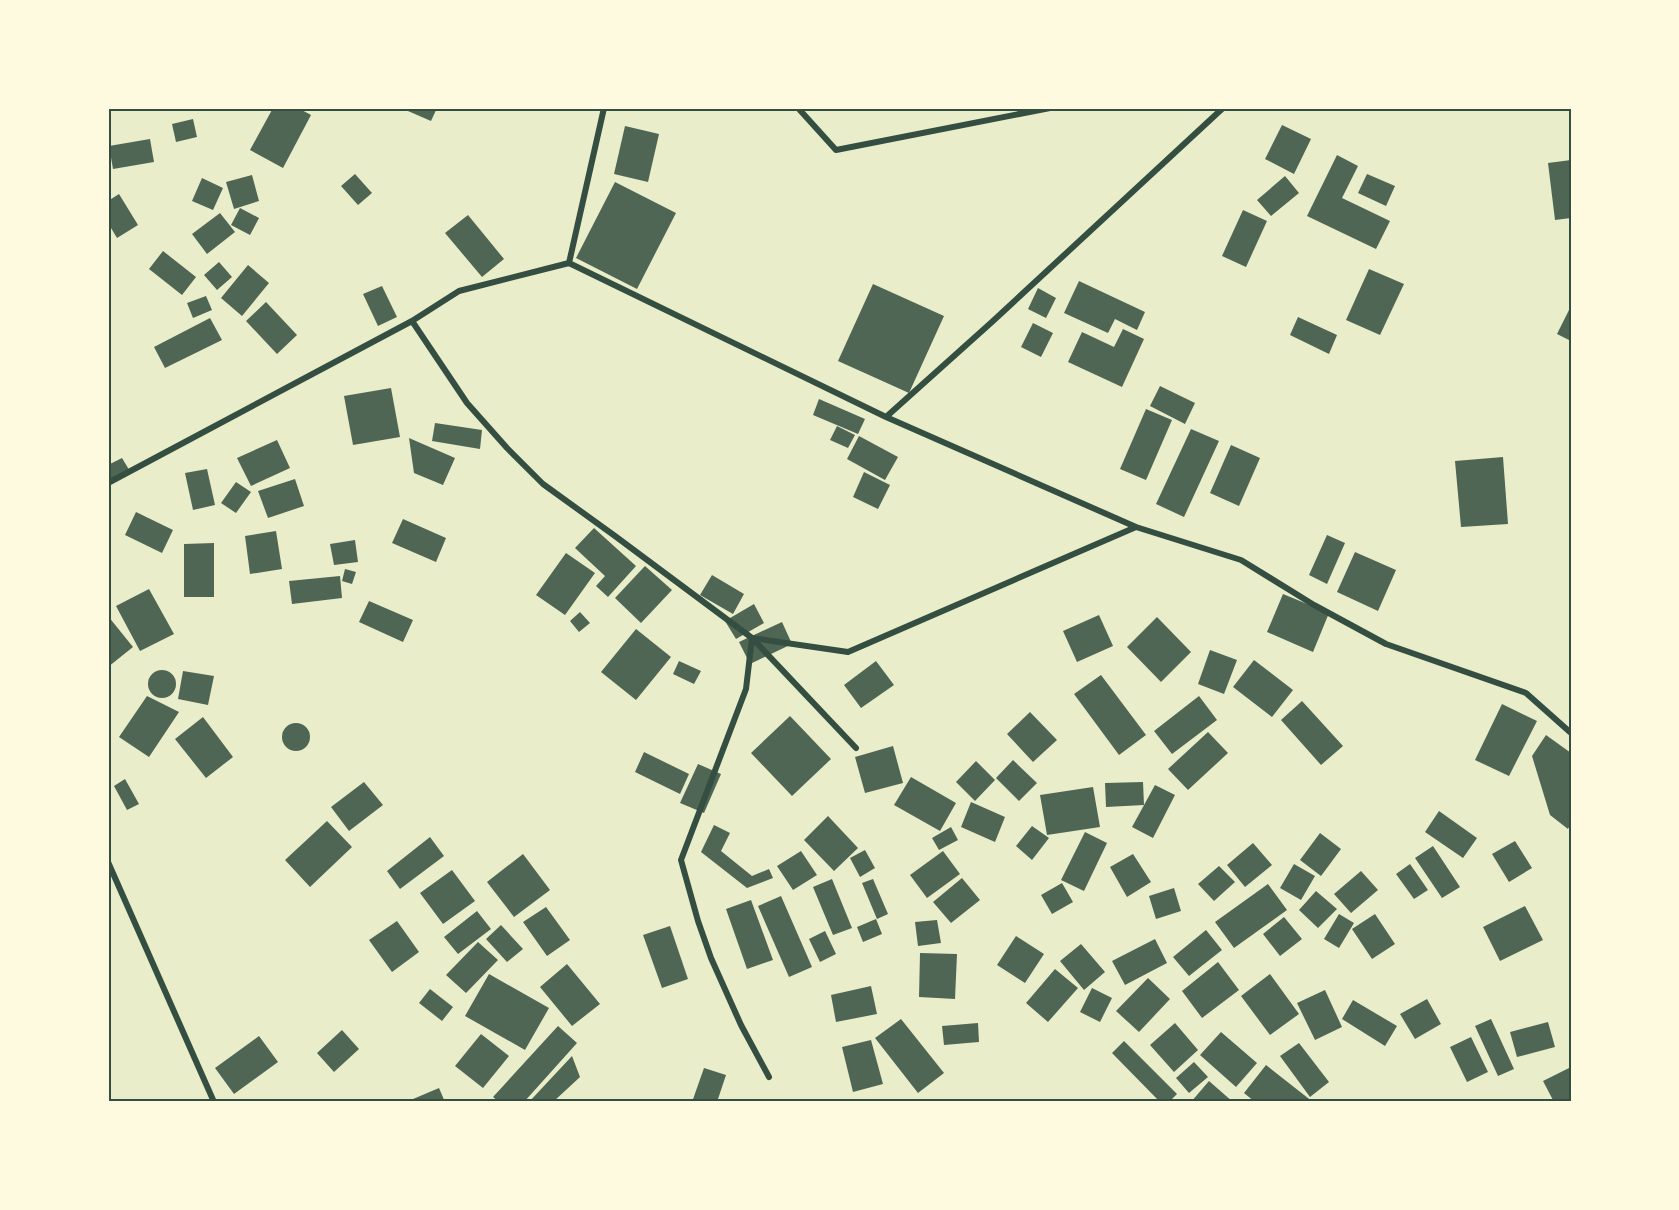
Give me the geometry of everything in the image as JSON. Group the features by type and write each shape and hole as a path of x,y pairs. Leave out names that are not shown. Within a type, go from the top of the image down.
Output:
{"street":[{"path":"569,263 604,108"},
{"path":"798,108 836,150 1050,108"},
{"path":"886,417 1223,108"},
{"path":"108,483 412,321 459,291 569,263 886,417 1136,526 1241,560 1314,605 1386,644 1526,693 1571,733"},
{"path":"412,321 467,403 543,484 752,638 856,748"},
{"path":"752,638 848,652 1136,526"},
{"path":"752,638 746,689 681,860 711,958 741,1025 769,1077"},
{"path":"108,862 214,1102"}],"building":[{"path":"273,108 298,108 311,115 283,168 250,150"},
{"path":"401,108 437,108 431,121"},
{"path":"193,119 197,137 176,142 172,124"},
{"path":"1282,125 1311,139 1294,174 1265,159"},
{"path":"625,126 659,134 648,182 614,174"},
{"path":"150,139 154,162 113,169 109,146"},
{"path":"1337,155 1358,166 1342,198 1390,221 1376,249 1307,216"},
{"path":"1571,160 1571,218 1555,220 1548,163"},
{"path":"355,174 372,193 358,205 341,186"},
{"path":"1367,174 1395,186 1386,206 1358,193"},
{"path":"252,175 259,201 234,209 226,182"},
{"path":"1285,176 1299,193 1271,216 1257,200"},
{"path":"202,178 223,188 213,210 192,201"},
{"path":"615,182 676,213 637,289 576,258"},
{"path":"119,194 138,225 117,238 108,223 108,201"},
{"path":"240,208 259,218 250,235 231,225"},
{"path":"1243,210 1267,221 1246,267 1222,256"},
{"path":"220,213 235,232 207,254 192,234"},
{"path":"468,215 504,259 482,277 445,233"},
{"path":"163,251 196,277 182,295 149,269"},
{"path":"219,262 232,277 217,290 204,275"},
{"path":"248,265 269,283 242,316 221,298"},
{"path":"1369,269 1404,284 1380,335 1346,320"},
{"path":"1079,281 1145,312 1137,330 1115,319 1108,333 1064,313"},
{"path":"873,284 944,316 909,393 838,361"},
{"path":"382,286 397,317 378,326 363,294"},
{"path":"1038,288 1056,298 1046,318 1028,309"},
{"path":"206,296 212,310 193,318 187,303"},
{"path":"266,302 297,335 277,354 246,321"},
{"path":"1571,306 1571,341 1557,334"},
{"path":"1298,317 1337,335 1329,354 1290,335"},
{"path":"210,318 222,340 165,368 154,347"},
{"path":"1033,323 1053,333 1041,357 1021,347"},
{"path":"1123,329 1144,339 1122,387 1068,362 1082,332 1114,347"},
{"path":"1160,386 1195,403 1185,424 1150,406"},
{"path":"391,388 400,437 353,445 344,396"},
{"path":"819,399 865,419 858,434 813,415"},
{"path":"1146,409 1172,420 1146,480 1120,469"},
{"path":"435,423 482,430 480,449 432,441"},
{"path":"837,426 855,435 848,448 830,440"},
{"path":"1191,429 1219,441 1184,517 1156,504"},
{"path":"859,436 898,457 885,480 847,459"},
{"path":"409,438 455,458 443,485 414,473"},
{"path":"277,440 290,468 251,486 237,458"},
{"path":"1231,445 1260,458 1239,506 1210,493"},
{"path":"1503,457 1508,524 1461,527 1455,461"},
{"path":"122,458 131,473 108,485 108,465"},
{"path":"207,469 215,505 193,510 185,473"},
{"path":"864,472 890,485 878,509 853,497"},
{"path":"295,479 304,506 268,518 258,491"},
{"path":"236,482 251,492 236,513 221,503"},
{"path":"136,512 173,530 162,553 125,535"},
{"path":"403,519 446,538 436,562 392,543"},
{"path":"594,528 636,566 608,597 596,586 605,576 575,548"},
{"path":"276,531 282,569 250,574 245,536"},
{"path":"1327,535 1345,543 1327,584 1309,575"},
{"path":"355,540 358,562 334,565 330,544"},
{"path":"214,543 214,597 184,597 184,544"},
{"path":"1355,552 1396,570 1378,611 1337,592"},
{"path":"566,553 595,573 565,615 536,595"},
{"path":"645,566 672,590 641,623 615,598"},
{"path":"345,569 356,572 352,584 342,581"},
{"path":"712,575 744,594 733,614 700,595"},
{"path":"340,576 342,598 292,604 289,581"},
{"path":"149,589 174,634 140,651 116,606"},
{"path":"1283,594 1329,613 1313,652 1267,632"},
{"path":"369,601 413,620 403,642 359,622"},
{"path":"754,604 764,623 736,639 725,621"},
{"path":"580,612 590,623 579,632 570,621"},
{"path":"1099,615 1113,646 1077,662 1063,631"},
{"path":"108,616 133,647 108,667"},
{"path":"1157,617 1191,652 1161,682 1127,647"},
{"path":"782,622 792,644 750,664 739,642"},
{"path":"636,629 671,657 636,700 601,672"},
{"path":"1210,650 1237,660 1224,694 1198,684"},
{"path":"1254,660 1293,690 1272,717 1233,687"},
{"path":"679,661 701,671 694,684 673,674"},
{"path":"876,661 894,685 861,708 844,685"},
{"path":"162,670 172,674 176,684 172,694 162,698 152,694 148,684 152,674"},
{"path":"183,671 214,676 208,705 178,699"},
{"path":"1101,675 1146,735 1119,755 1074,694"},
{"path":"147,696 179,712 149,757 119,737"},
{"path":"1199,696 1217,720 1172,754 1154,731"},
{"path":"1302,701 1343,746 1321,765 1281,720"},
{"path":"1502,704 1537,721 1509,776 1475,760"},
{"path":"1030,712 1057,740 1033,762 1007,734"},
{"path":"790,716 831,759 792,796 751,753"},
{"path":"203,717 233,757 206,778 175,739"},
{"path":"296,723 306,727 310,737 306,747 296,751 286,747 282,737 286,727"},
{"path":"1208,732 1228,753 1188,790 1168,769"},
{"path":"1546,735 1571,753 1571,823 1568,829 1550,815 1532,756"},
{"path":"893,746 903,783 865,793 855,757"},
{"path":"644,752 689,774 680,794 635,772"},
{"path":"1013,760 1037,783 1019,801 996,778"},
{"path":"976,761 995,780 975,801 956,782"},
{"path":"698,764 721,774 704,813 680,803"},
{"path":"911,777 956,803 940,831 894,805"},
{"path":"125,779 139,804 127,810 114,786"},
{"path":"364,782 383,805 349,831 331,807"},
{"path":"1143,782 1144,805 1106,807 1105,783"},
{"path":"1155,785 1175,795 1153,838 1132,827"},
{"path":"1093,787 1100,827 1047,835 1040,795"},
{"path":"971,802 1005,817 995,842 961,827"},
{"path":"1439,811 1477,838 1463,858 1425,832"},
{"path":"828,816 858,848 834,871 804,840"},
{"path":"327,821 352,847 310,887 285,860"},
{"path":"714,825 730,833 721,851 752,876 769,869 773,878 747,888 701,852"},
{"path":"1032,826 1049,838 1032,860 1016,846"},
{"path":"951,827 958,840 939,850 932,838"},
{"path":"1085,832 1107,843 1084,891 1061,880"},
{"path":"1320,833 1341,849 1321,876 1300,860"},
{"path":"430,837 444,856 400,889 387,871"},
{"path":"1515,841 1532,868 1509,882 1492,854"},
{"path":"1253,843 1272,865 1245,887 1227,865"},
{"path":"1433,846 1460,887 1442,898 1415,858"},
{"path":"865,850 875,868 860,877 850,858"},
{"path":"801,851 817,875 793,890 777,866"},
{"path":"943,851 960,874 927,898 910,875"},
{"path":"523,854 550,890 514,917 487,882"},
{"path":"1133,854 1151,882 1127,897 1110,867"},
{"path":"1294,864 1315,876 1301,900 1280,888"},
{"path":"1410,864 1428,890 1414,899 1396,874"},
{"path":"1219,866 1235,882 1214,901 1198,884"},
{"path":"452,870 475,901 443,924 420,893"},
{"path":"1361,871 1378,890 1351,913 1334,894"},
{"path":"962,878 980,900 951,923 933,902"},
{"path":"832,879 852,928 833,935 813,887"},
{"path":"873,879 888,914 877,919 862,883"},
{"path":"1062,883 1073,902 1052,914 1041,895"},
{"path":"1268,884 1287,910 1234,948 1215,922"},
{"path":"1174,888 1181,911 1156,919 1149,896"},
{"path":"1316,891 1337,909 1318,928 1299,910"},
{"path":"781,896 812,967 789,977 758,906"},
{"path":"751,900 773,960 747,969 726,909"},
{"path":"1525,906 1543,940 1500,961 1483,927"},
{"path":"546,907 570,940 547,956 523,922"},
{"path":"477,911 491,929 458,954 444,937"},
{"path":"1339,914 1354,923 1339,948 1324,939"},
{"path":"1375,914 1395,944 1372,959 1352,929"},
{"path":"1284,917 1302,939 1280,956 1263,934"},
{"path":"876,919 882,934 863,942 857,927"},
{"path":"937,920 941,943 918,946 915,922"},
{"path":"397,921 419,952 392,972 369,940"},
{"path":"501,925 523,949 507,962 486,939"},
{"path":"670,926 688,979 662,988 643,935"},
{"path":"1206,930 1222,950 1189,976 1173,957"},
{"path":"825,931 836,954 820,962 809,939"},
{"path":"1016,936 1044,954 1025,983 997,965"},
{"path":"1155,939 1167,963 1125,985 1112,961"},
{"path":"478,942 498,960 466,993 446,975"},
{"path":"1081,944 1105,972 1084,990 1060,961"},
{"path":"920,953 957,954 955,999 919,997"},
{"path":"1218,962 1239,990 1202,1018 1182,991"},
{"path":"567,964 600,1004 572,1026 540,987"},
{"path":"1055,969 1078,988 1048,1022 1026,1003"},
{"path":"489,974 549,1008 525,1050 465,1016"},
{"path":"1270,974 1299,1014 1270,1035 1241,996"},
{"path":"1148,978 1170,999 1139,1032 1116,1011"},
{"path":"871,986 877,1014 836,1022 831,995"},
{"path":"1092,988 1112,998 1100,1022 1080,1012"},
{"path":"430,989 453,1007 442,1021 419,1003"},
{"path":"1325,990 1342,1027 1315,1040 1297,1003"},
{"path":"1427,999 1441,1024 1415,1039 1400,1014"},
{"path":"1353,1000 1397,1026 1385,1046 1342,1019"},
{"path":"901,1019 944,1073 918,1093 875,1038"},
{"path":"1491,1019 1514,1069 1498,1076 1475,1026"},
{"path":"1548,1022 1555,1047 1517,1057 1510,1032"},
{"path":"978,1023 979,1042 944,1045 942,1026"},
{"path":"1175,1023 1198,1050 1174,1072 1150,1045"},
{"path":"558,1026 577,1043 524,1102 499,1102 493,1097"},
{"path":"342,1030 359,1049 334,1072 317,1053"},
{"path":"1221,1032 1257,1063 1236,1087 1200,1055"},
{"path":"481,1034 509,1056 483,1088 455,1066"},
{"path":"259,1036 278,1062 234,1094 215,1068"},
{"path":"1471,1037 1488,1072 1467,1082 1450,1047"},
{"path":"871,1040 883,1084 853,1092 842,1047"},
{"path":"1124,1041 1177,1094 1169,1102 1160,1102 1112,1053"},
{"path":"1299,1043 1329,1082 1310,1097 1280,1056"},
{"path":"572,1056 580,1077 553,1102 529,1102"},
{"path":"1194,1062 1208,1077 1189,1093 1176,1078"},
{"path":"1266,1065 1313,1102 1255,1102 1244,1093"},
{"path":"1571,1067 1571,1102 1554,1102 1543,1081"},
{"path":"704,1068 726,1075 717,1102 692,1102"},
{"path":"1209,1081 1233,1102 1191,1102"},
{"path":"439,1088 445,1102 406,1102"}]}
